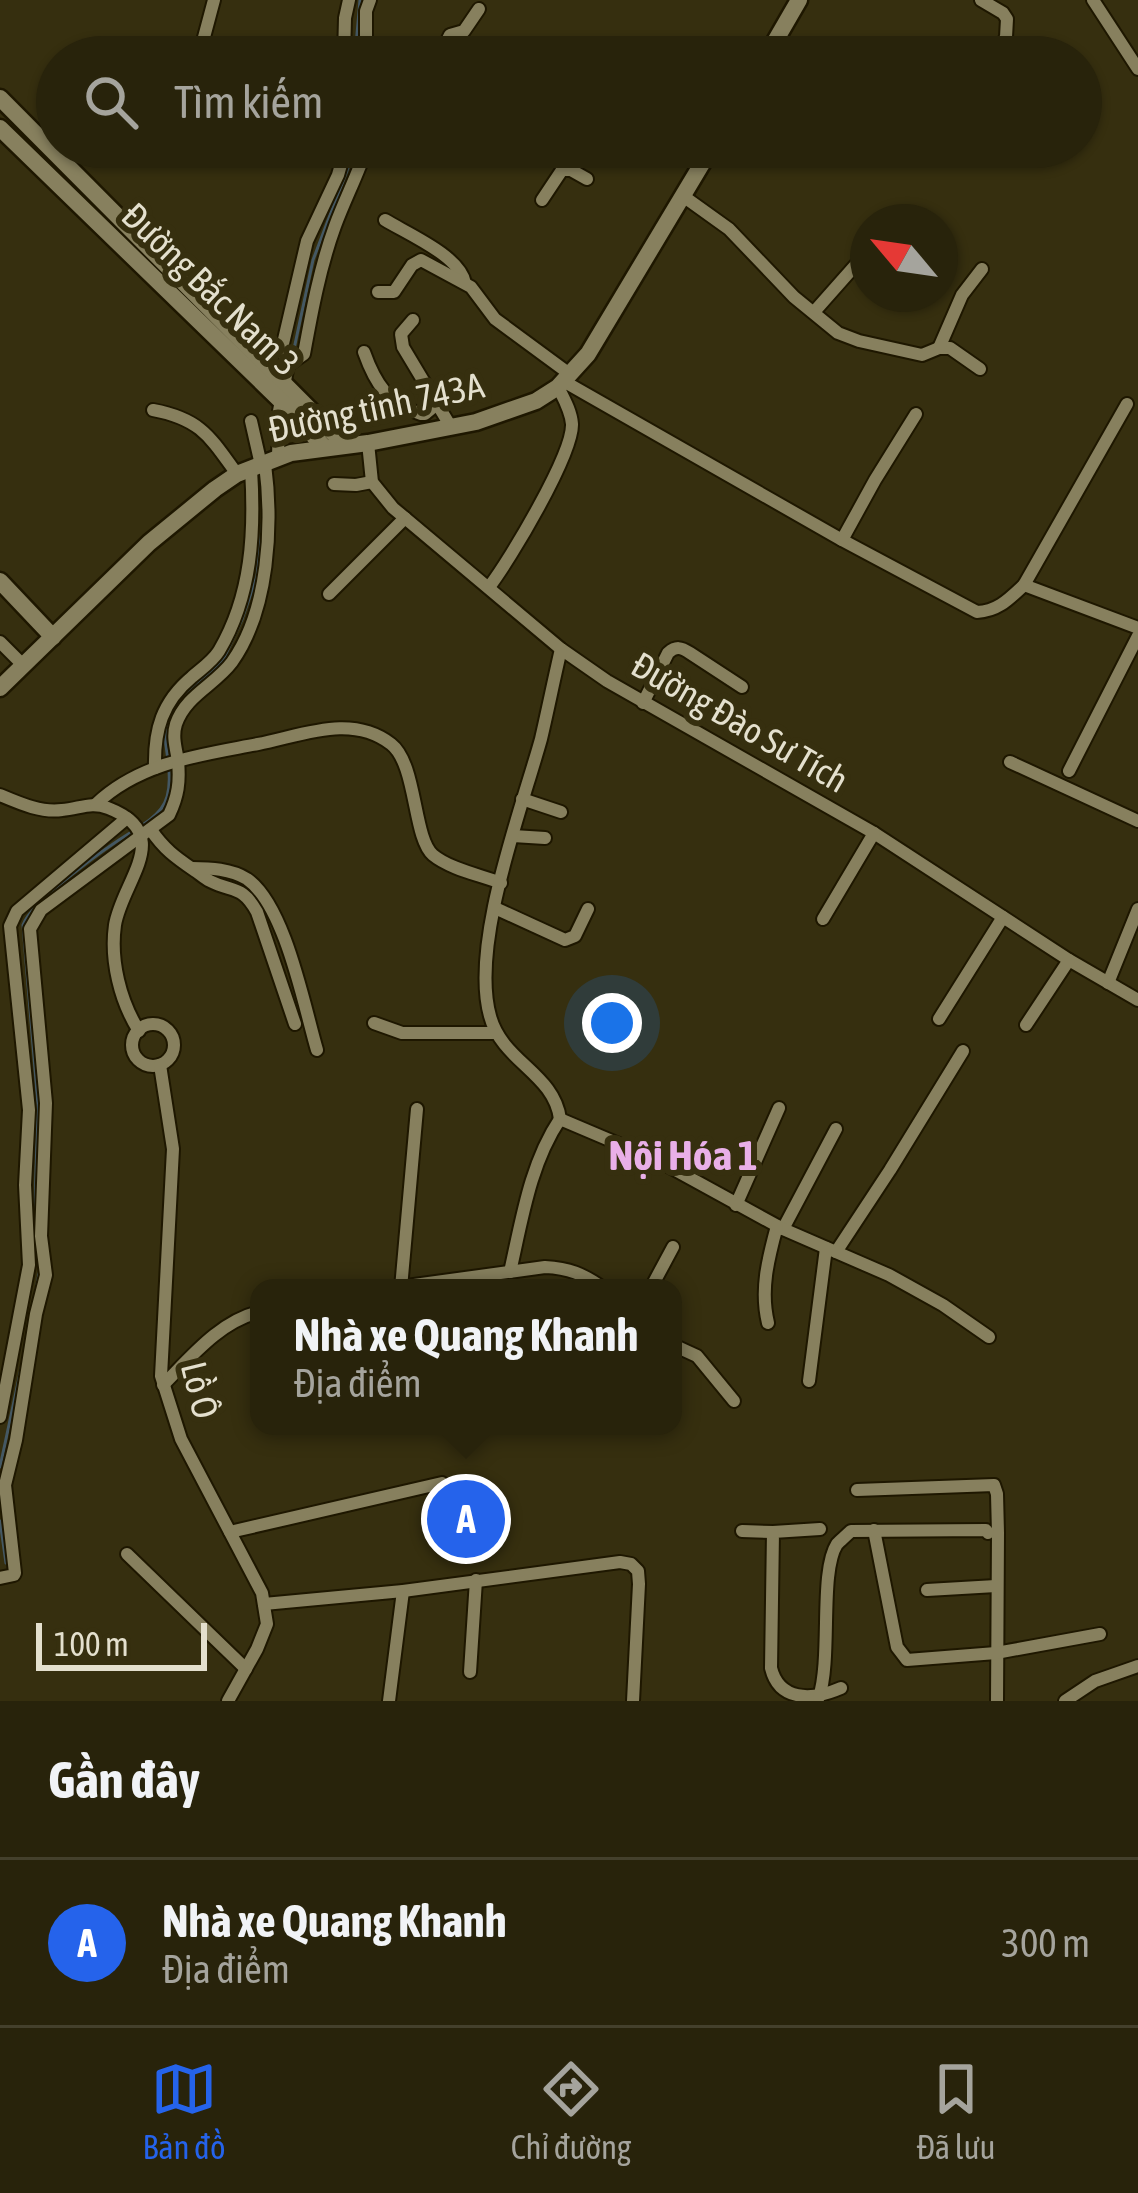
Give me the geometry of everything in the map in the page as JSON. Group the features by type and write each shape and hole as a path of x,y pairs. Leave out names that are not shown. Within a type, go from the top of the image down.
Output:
{"street":[{"path":"204,36 214,0"},
{"path":"344,36 349,0"},
{"path":"366,36 370,0"},
{"path":"778,36 799,0"},
{"path":"981,0 1003,13 1006,36"},
{"path":"1093,0 1138,69"},
{"path":"450,36 464,31 479,9"},
{"name":"Đường Bắc Nam 3","path":"0,98 36,133"},
{"name":"Đường Bắc Nam 3","path":"0,128 36,163"},
{"name":"Đường Bắc Nam 3","path":"41,168 324,447"},
{"name":"Đường Bắc Nam 3","path":"73,168 286,374 344,444"},
{"path":"166,764 192,686 215,657 244,588 259,466 286,374 282,348 307,241 340,168"},
{"path":"286,374 304,354 319,276 359,168"},
{"name":"Đường tỉnh 743A","path":"0,688 176,520 259,466 324,447 368,443 508,412 565,382 588,354 700,168"},
{"path":"542,200 562,170 587,179"},
{"path":"683,196 729,229 794,297 838,333 922,355 939,348 958,351 980,369"},
{"path":"385,220 452,261 465,283"},
{"path":"421,260 424,244"},
{"path":"421,260 471,287 495,319 565,382 977,612 1002,605 1024,585 1127,404"},
{"path":"378,292 394,292 412,265 421,260"},
{"path":"939,348 965,289 982,268"},
{"path":"814,312 850,271"},
{"path":"413,320 400,340 451,427"},
{"path":"364,352 376,380 394,403 421,414 437,404"},
{"path":"490,587 522,538 570,437 565,382"},
{"path":"153,410 180,415 259,466"},
{"path":"842,540 916,414"},
{"path":"251,421 259,466"},
{"path":"334,484 372,482 368,443"},
{"name":"Đường Đào Sư Tích","path":"372,482 405,518 561,649 643,703 874,833 1138,1000"},
{"path":"328,594 405,518"},
{"path":"0,581 53,637"},
{"path":"1024,585 1138,632 1069,771"},
{"path":"0,642 23,665"},
{"path":"643,703 674,648 682,647 742,687"},
{"path":"510,1272 529,1189 560,1119 553,1093 510,1054 496,1033 487,1002 486,970 495,908 561,649"},
{"path":"0,1578 15,1573 5,1485 28,1265 29,1110 10,926 17,911 138,828 169,814 179,794 156,728 175,692 192,686"},
{"path":"96,804 112,788 166,764 338,728 380,738 397,749 431,854 501,883"},
{"path":"1010,762 1138,821"},
{"path":"0,795 50,810 96,804 138,828 211,882 248,897 295,1024"},
{"path":"522,799 561,812"},
{"path":"0,1417 46,1275 41,1236 46,1103 30,929 41,910 138,828"},
{"name":"Lồ Ô","path":"138,828 143,854 115,922 115,940 124,1007 139,1031"},
{"path":"823,919 874,833"},
{"path":"513,836 545,838"},
{"path":"191,868 216,868 243,876 274,911 317,1050"},
{"path":"495,908 565,940 575,936 588,909"},
{"path":"1108,983 1138,909"},
{"path":"939,1018 1003,917"},
{"path":"1026,1024 1069,960"},
{"path":"374,1023 402,1033 496,1033"},
{"name":"Lồ Ô","path":"161,1026 171,1035 172,1054 160,1065 149,1066 137,1058 133,1046 139,1031 161,1026"},
{"path":"809,1381 831,1250 890,1170 963,1051"},
{"name":"Lồ Ô","path":"160,1065 172,1149 159,1363 163,1385 181,1439 264,1604"},
{"path":"736,1205 778,1108"},
{"path":"399,1279 417,1109"},
{"path":"560,1119 659,1161 780,1228 890,1275 989,1337"},
{"path":"768,1323 765,1270 780,1228 836,1129"},
{"path":"656,1279 673,1247"},
{"path":"458,1279 545,1267 567,1268 587,1279"},
{"path":"163,1385 195,1352 236,1320 250,1315"},
{"path":"682,1349 698,1356 734,1401"},
{"path":"230,1532 442,1483"},
{"path":"856,1490 994,1485 998,1514 995,1700"},
{"path":"742,1531 820,1529"},
{"path":"874,1530 896,1647 907,1660 996,1653 1100,1634"},
{"path":"820,1699 830,1566 837,1543 851,1531 988,1533"},
{"path":"772,1532 774,1682 789,1696 820,1699 841,1688"},
{"path":"127,1554 246,1669"},
{"path":"228,1701 267,1624 264,1604 602,1564 632,1564 638,1571 633,1701"},
{"path":"470,1672 476,1580"},
{"path":"927,1590 997,1586"},
{"path":"389,1701 403,1591"},
{"path":"1065,1701 1094,1682 1138,1666"}],"waterway":[{"path":"357,36 360,0"},
{"path":"294,349 313,260 348,168"},
{"path":"168,760 169,716 181,696 222,662 242,619 257,576 263,518"},
{"path":"141,826 165,803 169,769"},
{"path":"38,1254 34,1239 38,1105 23,925 55,888 133,831"},
{"path":"35,1295 40,1269"},
{"path":"0,1467 22,1364"},
{"path":"0,1521 6,1563"}],"place":[{"name":"Nhà xe Quang Khanh","path":"466,1519"}],"district":[{"name":"Nội Hóa 1","path":"683,1155"}]}
